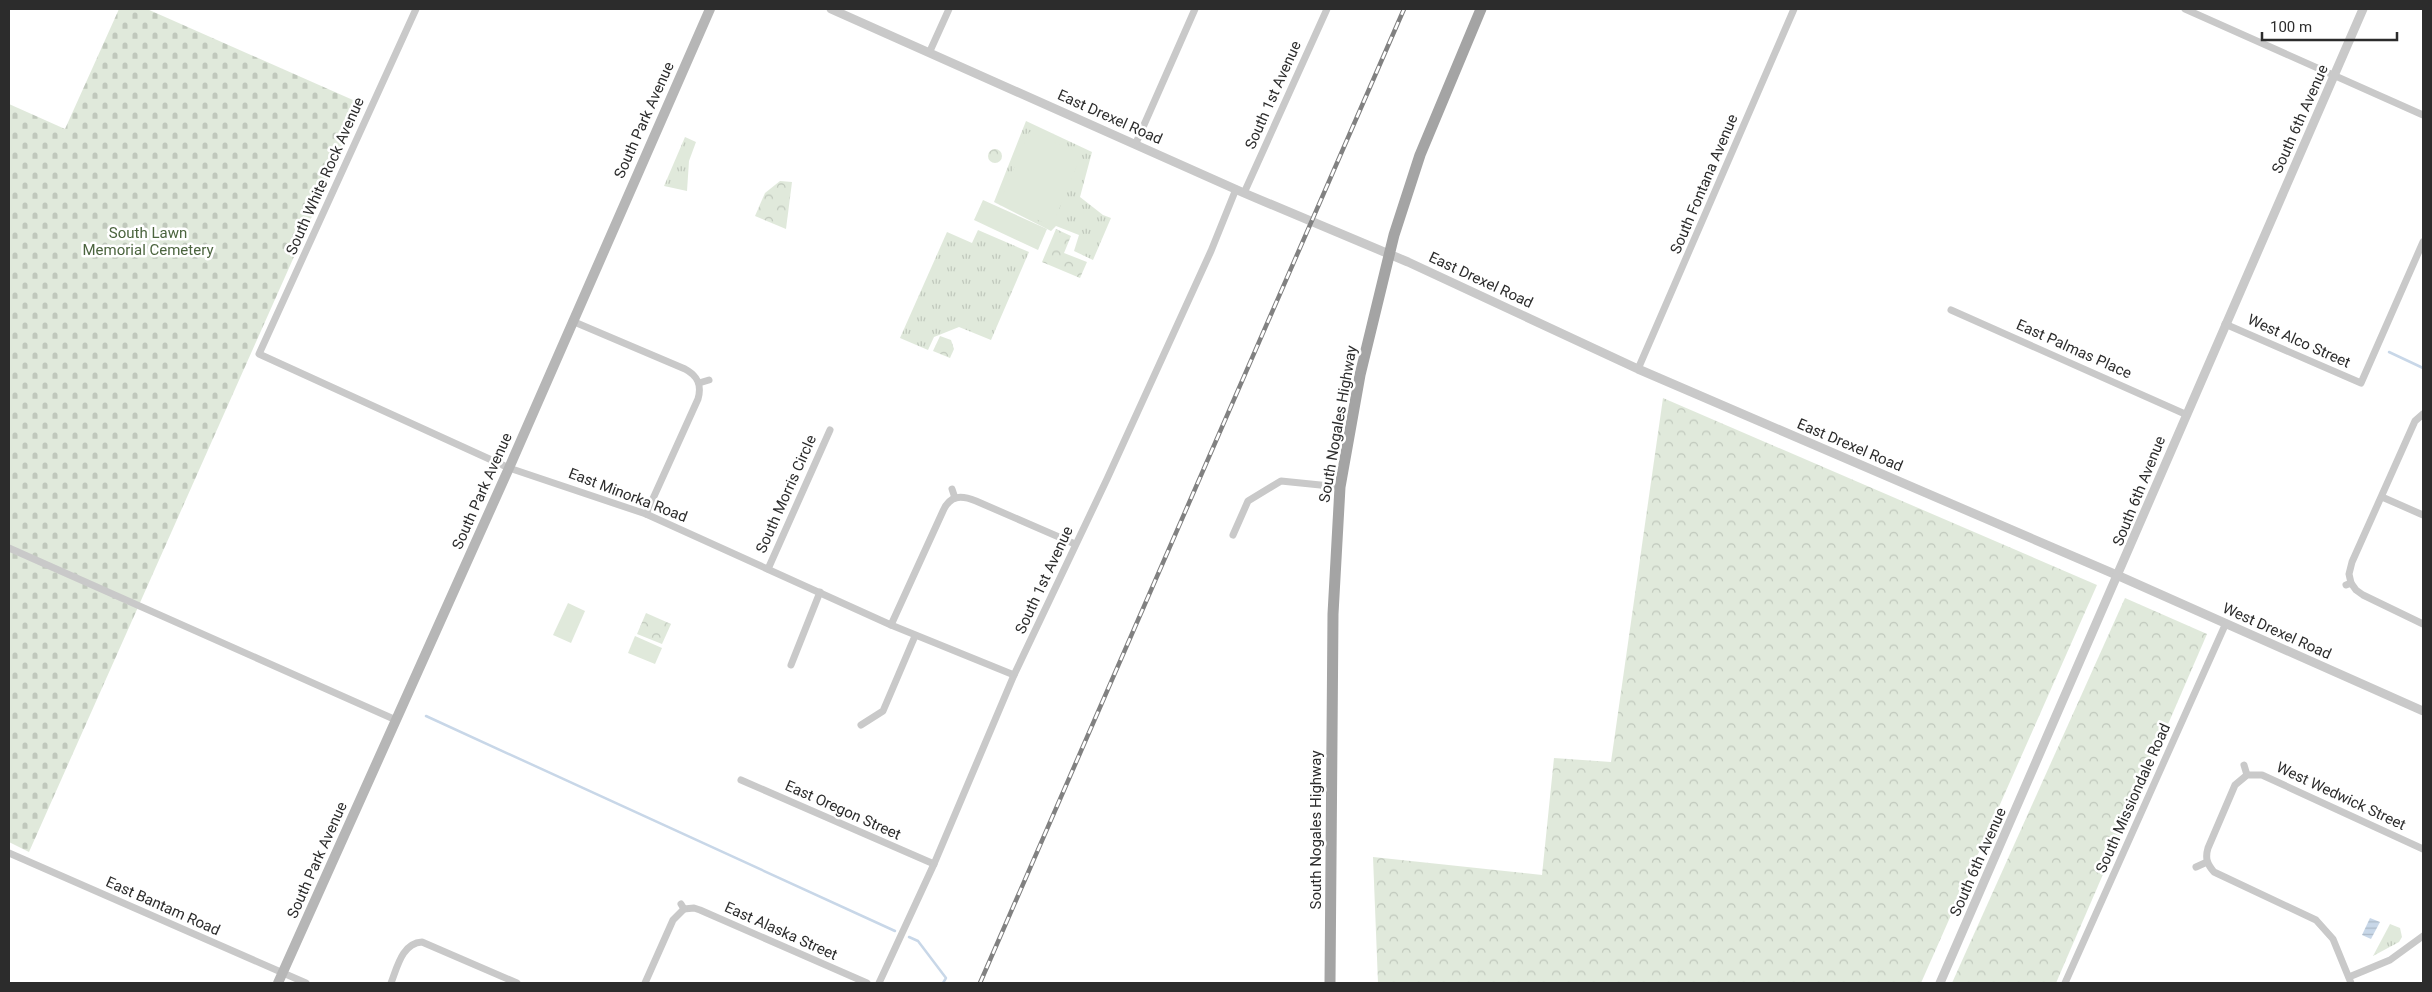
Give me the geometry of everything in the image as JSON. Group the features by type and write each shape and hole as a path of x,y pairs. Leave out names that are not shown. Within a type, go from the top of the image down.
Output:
{"main road":[{"name":"South Park Avenue","path":"278,983 509,468 710,9"},
{"name":"South Nogales Highway","path":"1330,983 1333,614 1340,487 1360,374 1391,254 1394,235 1420,155 1481,9"}],"street":[{"name":"South White Rock Avenue","path":"259,354 416,9"},
{"name":"East Drexel Road","path":"832,9 930,51 1240,191 1391,254 1638,369 2119,576"},
{"path":"930,51 949,9"},
{"path":"1136,143 1195,9"},
{"name":"South 1st Avenue","path":"879,983 934,864 1014,675 1207,259 1327,9"},
{"name":"South Fontana Avenue","path":"1638,369 1794,9"},
{"path":"2185,9 2423,115"},
{"name":"South 6th Avenue","path":"1940,983 2119,576 2185,414 2363,9"},
{"name":"West Alco Street","path":"2225,324 2362,383 2423,242"},
{"name":"East Palmas Place","path":"1951,310 2185,414"},
{"path":"572,321 685,370 694,376 699,384 698,400 646,514"},
{"name":"East Minorka Road","path":"259,354 509,468 646,514 915,636 1014,675"},
{"path":"699,384 709,380"},
{"path":"2423,414 2415,421 2352,562 2349,574 2349,584 2363,595 2423,624"},
{"name":"South Morris Circle","path":"768,569 830,430"},
{"path":"1233,535 1248,501 1281,481 1340,487"},
{"path":"952,489 955,498"},
{"path":"892,625 946,504 955,498 966,497 1075,544"},
{"path":"2382,497 2423,516"},
{"path":"9,548 396,720"},
{"name":"West Drexel Road","path":"2119,576 2423,711"},
{"path":"791,665 820,592"},
{"name":"South Missiondale Road","path":"2066,983 2226,623"},
{"path":"861,725 883,711 915,636"},
{"path":"2244,765 2247,775 2235,785 2208,848 2207,862 2214,872 2316,920 2333,939 2350,980 2390,960 2423,936"},
{"name":"West Wedwick Street","path":"2247,775 2262,775 2423,849"},
{"name":"East Oregon Street","path":"741,780 934,864"},
{"name":"East Bantam Road","path":"9,853 306,983"},
{"path":"2196,867 2207,862"},
{"name":"East Alaska Street","path":"645,983 673,920 683,907 700,910 867,983"},
{"path":"390,983 404,952 413,940 427,943 517,983"}],"green space":[{"name":"South Lawn Memorial Cemetery","path":"119,9 147,9 362,104 29,852 9,842 9,104 65,129"},
{"path":"1026,121 1092,152 1080,197 1103,215 1111,218 1093,260 1074,251 1079,235 1056,226 1051,231 994,202"},
{"path":"1029,132 1082,154 1052,226 999,204"},
{"path":"685,137 696,142 689,161 687,191 664,186"},
{"path":"992,149 998,149 1002,156 998,163 992,163 988,159 988,153"},
{"path":"780,181 792,182 786,229 755,216 765,193"},
{"path":"983,200 1047,229 1038,250 974,220"},
{"path":"1056,229 1071,236 1064,253 1087,262 1080,278 1042,262"},
{"path":"978,230 1029,252 991,340 959,327 934,337 928,350 900,338 947,232 972,243"},
{"path":"940,336 951,340 954,349 950,358 933,351"},
{"path":"1663,398 2097,585 1921,983 1378,983 1373,857 1542,875 1554,758 1611,762"},
{"path":"2125,598 2207,634 2056,983 1952,983"},
{"path":"568,603 585,611 571,643 553,635"},
{"path":"646,613 671,624 662,644 637,634"},
{"path":"635,636 662,648 655,664 628,653"},
{"path":"2390,924 2400,928 2402,937 2399,942 2373,956"}],"water":[{"path":"2370,918 2380,922 2371,939 2362,935"}],"waterway":[{"path":"2389,352 2423,368"},
{"path":"426,716 895,931"},
{"path":"909,937 918,941 946,978 943,983"}],"railway":[{"path":"980,983 1404,9"}]}
